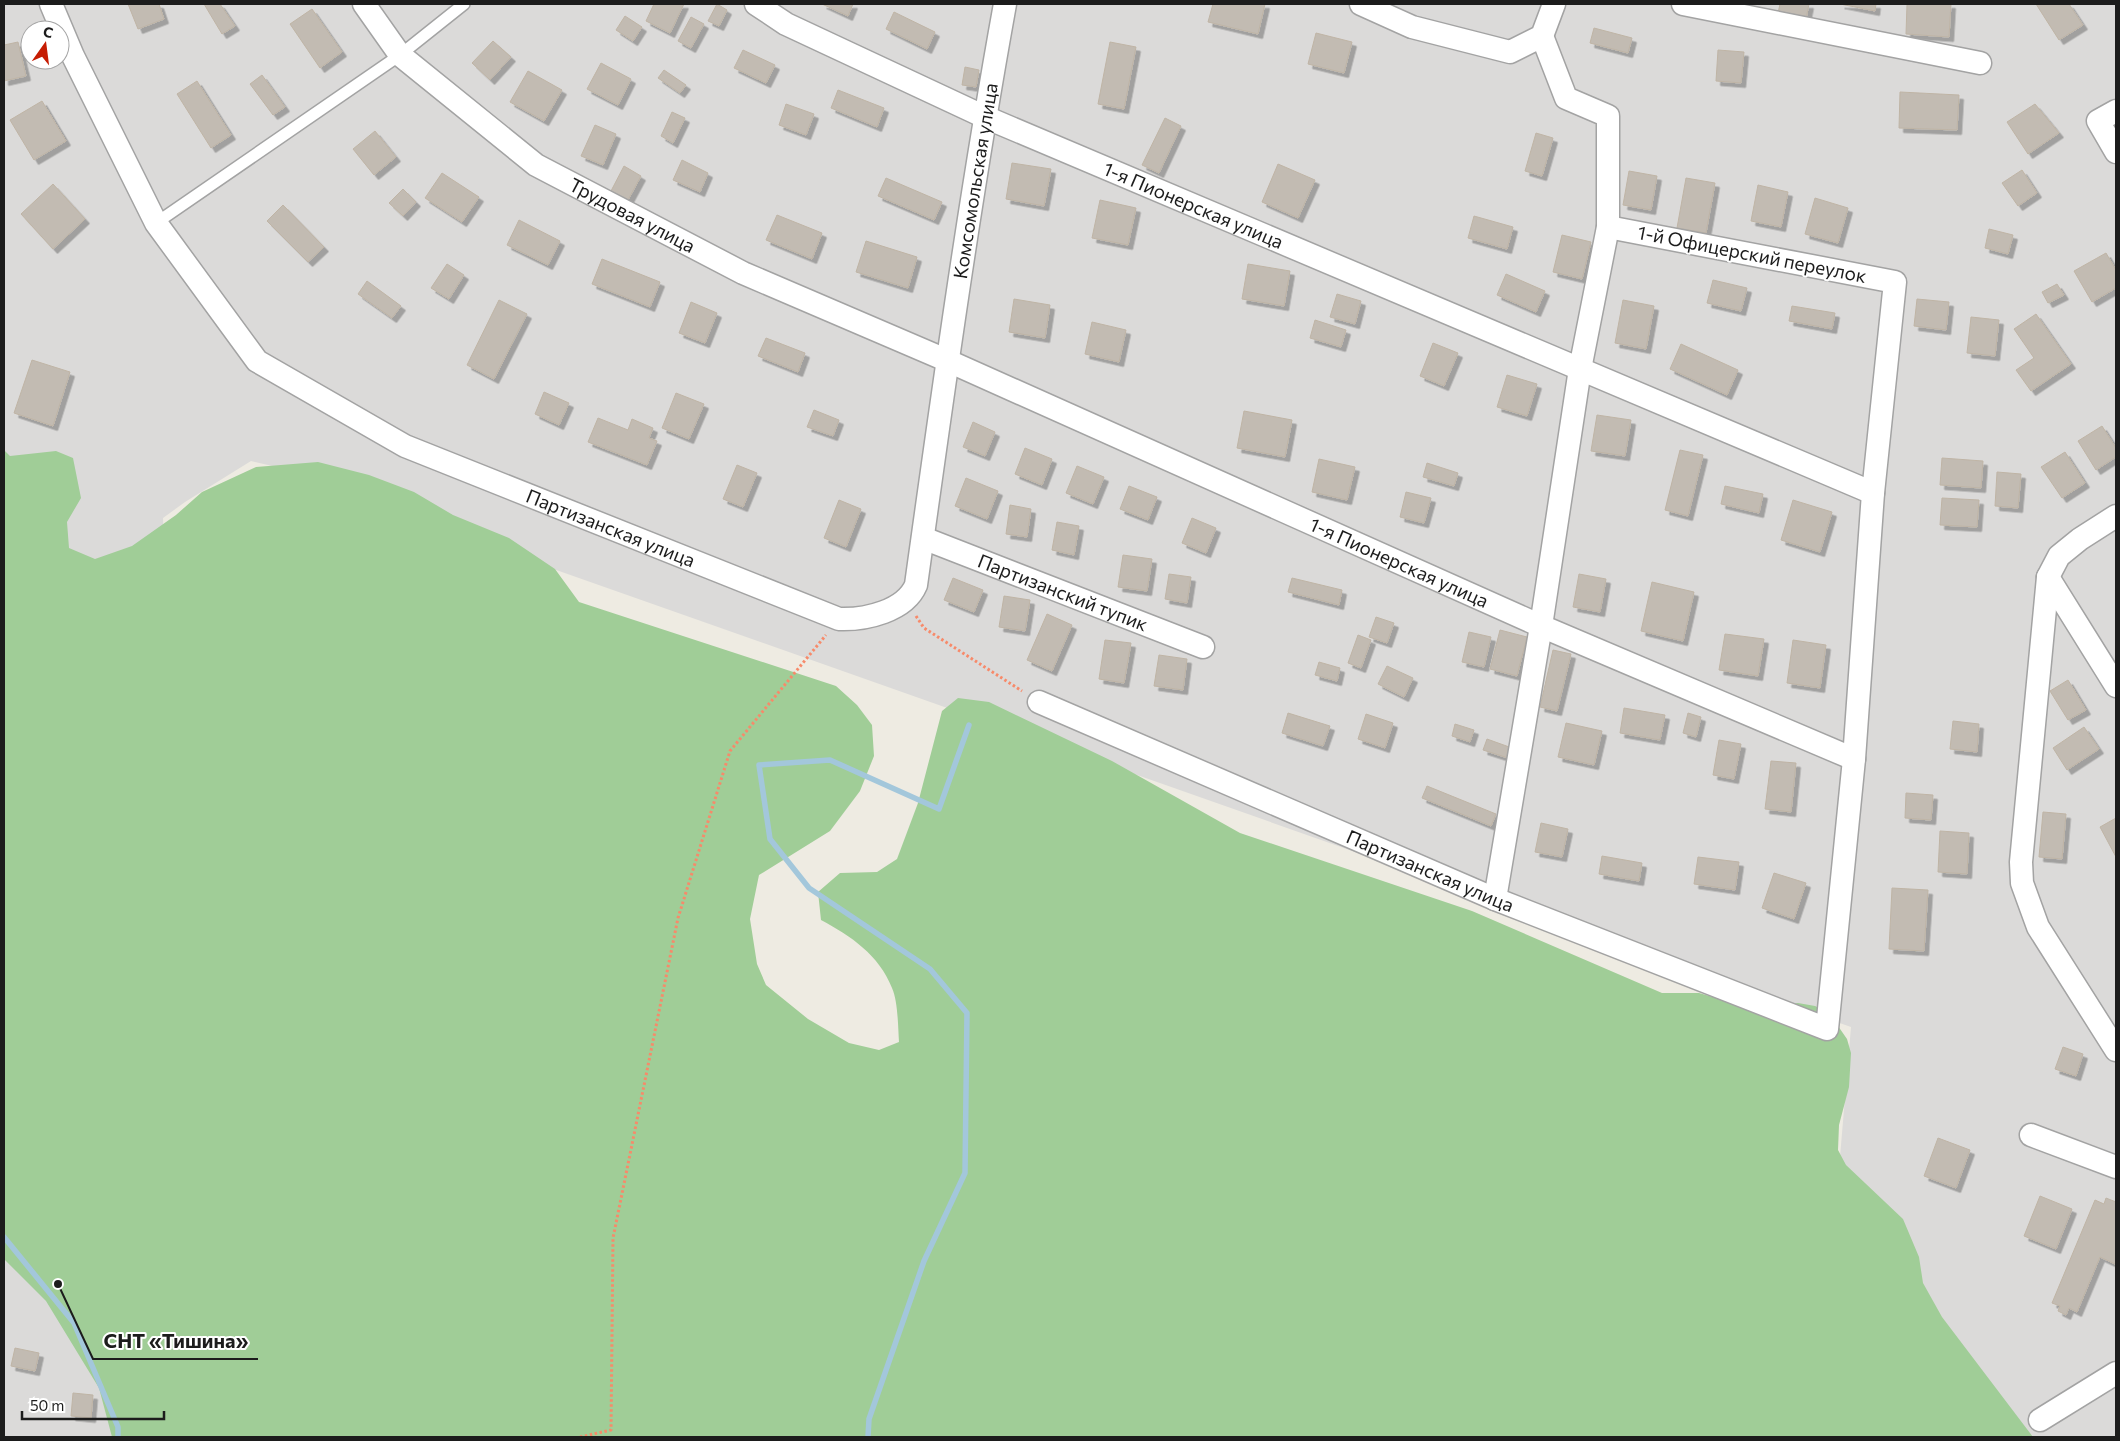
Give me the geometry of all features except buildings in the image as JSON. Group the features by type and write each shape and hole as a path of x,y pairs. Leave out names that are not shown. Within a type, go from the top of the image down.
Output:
{"street":[{"name":"Партизанская улица","path":"51,4 73,56 156,223 257,361 405,446 839,619 856,620 907,601"},
{"name":"Трудовая улица","path":"364,4 400,55 536,165 743,274 946,360"},
{"name":"1-я Пионерская улица","path":"756,4 786,24 985,117 1873,493"},
{"name":"Комсомольская улица","path":"946,360 1005,4"},
{"path":"1361,4 1412,27 1510,52 1542,36"},
{"path":"1495,899 1541,626 1580,369 1608,227 1608,116 1566,98 1542,36 1554,4"},
{"path":"1682,4 1980,62"},
{"path":"2116,111 2098,121 2116,152"},
{"name":"1-й Офицерский переулок","path":"1608,227 1896,282 1873,493"},
{"name":"1-я Пионерская улица","path":"946,360 1541,626 1854,759"},
{"path":"907,601 916,585 946,360"},
{"path":"1854,759 1873,493"},
{"path":"2116,516 2080,539 2059,556 2048,578 2022,862 2022,882 2038,927 2116,1050"},
{"name":"Партизанский тупик","path":"922,538 1203,648"},
{"path":"2048,578 2116,686"},
{"name":"Партизанская улица","path":"1039,702 1495,899 1827,1028 1854,759"},
{"path":"2032,1135 2116,1167"},
{"path":"2040,1420 2116,1373"}],"lane":[{"path":"156,223 400,55 464,4"}],"path":[{"path":"907,601 924,628 1039,702"},
{"path":"580,1437 611,1430 613,1238 678,918 730,751 839,619"}],"shaded area":[{"path":"4,4 2116,4 2116,1437 2026,1437 1836,1204 1851,1027 477,542 302,473 251,461 163,518 164,542 4,1081"},
{"path":"4,1131 169,1437 4,1437"}],"green space":[{"path":"4,450 10,456 56,451 73,458 81,498 67,522 69,548 95,559 132,546 176,515 202,492 256,467 318,462 369,475 414,492 453,515 509,538 555,569 579,602 836,686 857,705 872,725 874,756 860,791 830,831 759,875 750,919 757,964 766,985 808,1019 849,1043 879,1050 899,1042 895,1000 886,976 872,956 853,940 821,920 818,892 840,873 877,872 897,859 918,803 942,711 958,698 989,702 1112,761 1240,833 1472,911 1662,993 1699,993 1737,1004 1772,1006 1798,1003 1815,1006 1829,1013 1847,1039 1851,1053 1849,1087 1839,1125 1838,1150 1846,1165 1903,1219 1919,1257 1923,1283 1942,1317 2033,1437 112,1437 99,1388 46,1301 4,1259"}],"waterway":[{"path":"868,1437 869,1419 924,1261 965,1173 967,1013 930,969 809,888 770,839 759,765 830,760 939,809 969,725"},
{"path":"4,1237 74,1323 118,1427 118,1437"}],"place":[{"name":"СНТ «Тишина»","path":"58,1284"}]}
